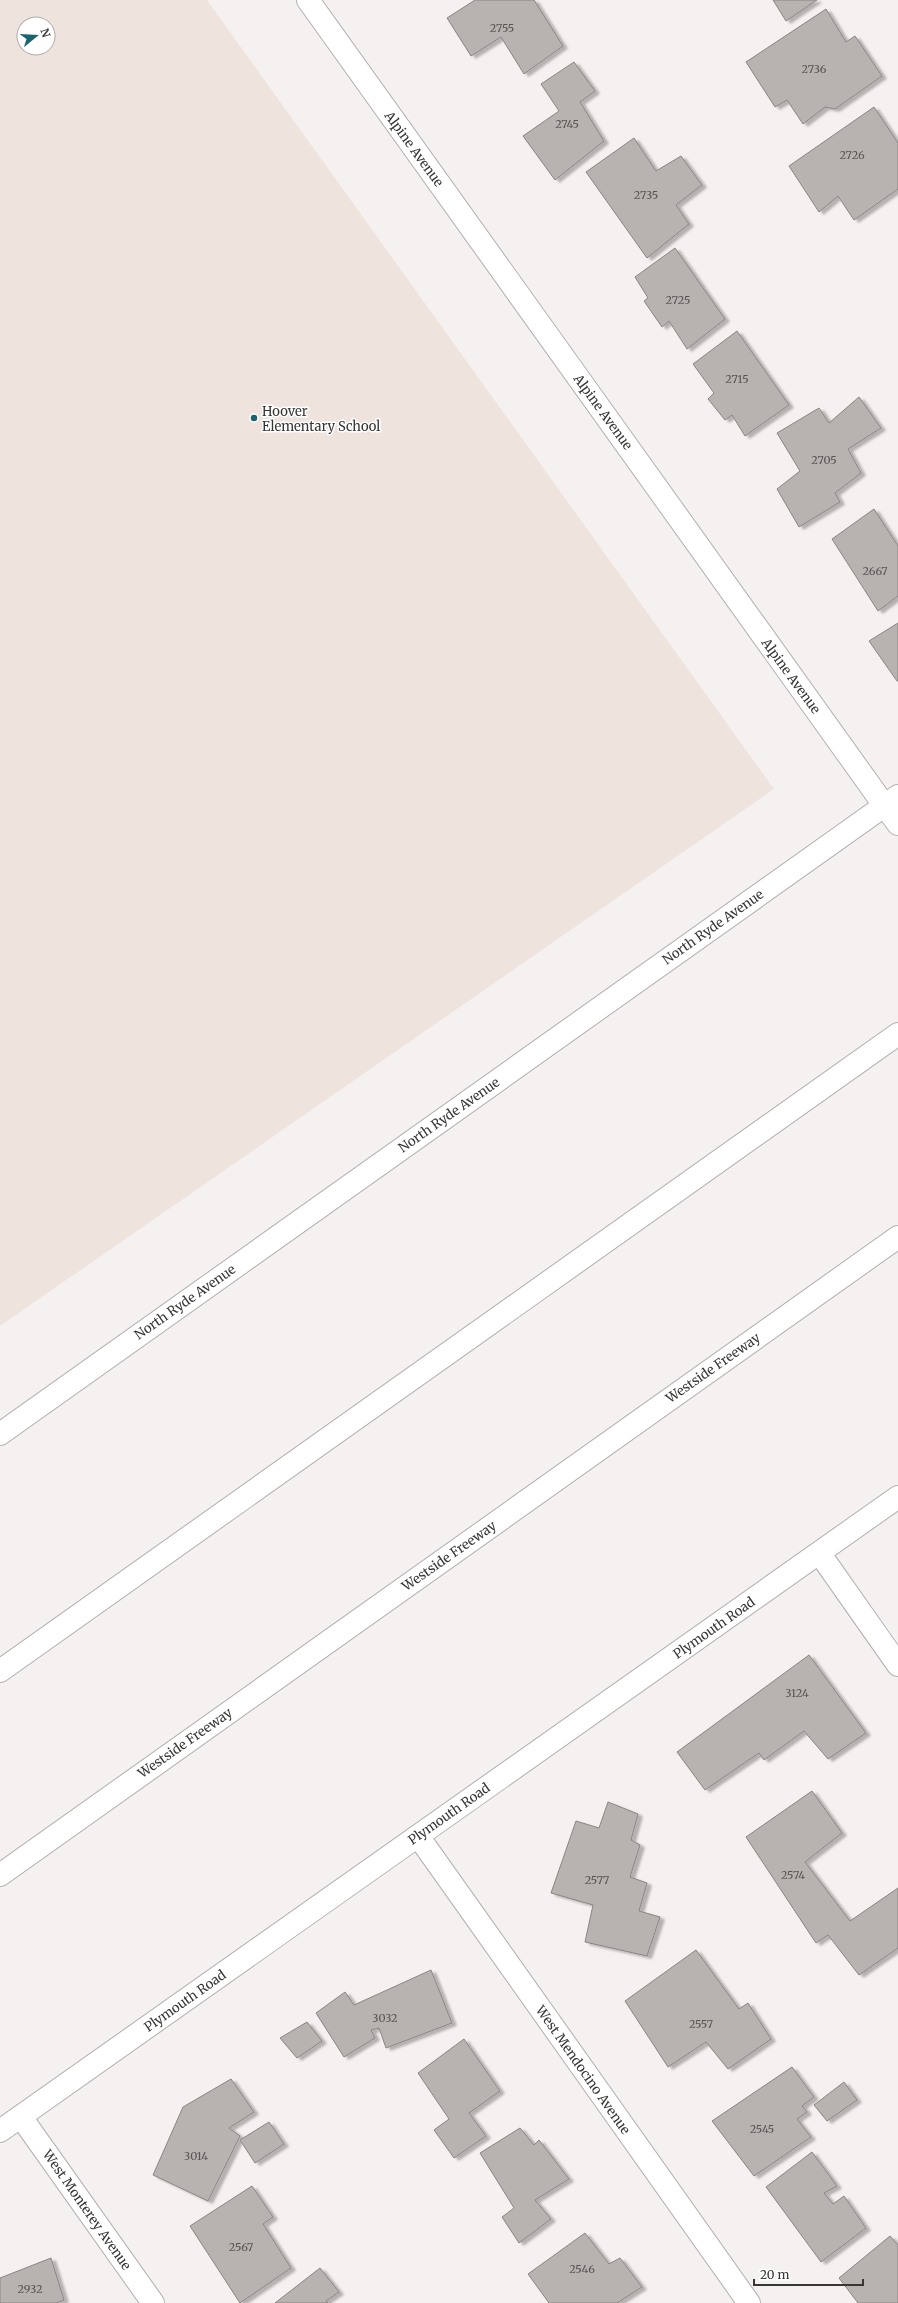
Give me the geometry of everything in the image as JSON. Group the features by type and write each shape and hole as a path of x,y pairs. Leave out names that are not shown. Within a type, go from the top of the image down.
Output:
{"main road":[{"name":"Alpine Avenue","path":"308,0 893,803 898,824"},
{"name":"North Ryde Avenue","path":"0,1434 893,803"},
{"path":"0,1672 898,1034"},
{"name":"Westside Freeway","path":"0,1875 898,1237"},
{"name":"Plymouth Road","path":"0,2131 820,1554 898,1497"},
{"path":"820,1554 898,1665"},
{"name":"West Mendocino Avenue","path":"418,1836 749,2303"},
{"name":"West Monterey Avenue","path":"21,2117 153,2303"}],"shaded area":[{"name":"Hoover Elementary School","path":"0,0 207,0 774,789 0,1326"}],"building":[{"path":"475,0 534,0 563,46 524,74 501,37 471,56 447,18"},
{"path":"773,0 817,0 786,21"},
{"path":"826,9 846,42 855,36 882,76 835,109 825,107 803,124 787,100 775,107 746,62"},
{"path":"574,62 595,91 580,102 604,141 555,180 523,136 559,111 541,84"},
{"path":"874,107 898,143 898,189 854,220 838,196 819,212 789,166"},
{"path":"634,138 656,171 681,156 702,185 676,205 689,224 647,258 586,172"},
{"path":"675,248 725,319 687,349 669,321 662,327 644,301 648,298 635,277"},
{"path":"737,331 789,405 745,436 732,415 725,420 708,399 714,393 693,364"},
{"path":"859,397 881,428 848,449 861,473 835,493 840,502 799,527 777,489 800,471 777,433 819,408 829,423"},
{"path":"874,509 898,546 898,596 878,611 832,539"},
{"path":"898,623 898,681 897,681 869,641"},
{"path":"809,1655 866,1733 828,1759 804,1731 764,1760 759,1753 705,1790 677,1752"},
{"path":"812,1791 842,1833 805,1862 850,1921 898,1888 898,1948 859,1975 828,1935 816,1943 746,1837"},
{"path":"608,1802 638,1814 631,1840 640,1845 630,1877 647,1883 639,1911 660,1917 647,1956 585,1942 593,1905 551,1893 576,1821 599,1828"},
{"path":"696,1950 739,2009 748,2003 771,2039 728,2069 706,2042 668,2067 625,2001"},
{"path":"431,1970 452,2023 386,2048 379,2028 371,2030 375,2038 344,2057 316,2013 345,1992 354,2005"},
{"path":"307,2022 322,2041 297,2058 280,2038"},
{"path":"464,2039 500,2091 469,2113 486,2136 454,2158 434,2130 449,2119 418,2073"},
{"path":"792,2067 814,2097 802,2106 807,2112 797,2119 811,2137 754,2176 712,2121"},
{"path":"231,2079 254,2112 229,2128 240,2136 208,2201 153,2175 183,2107"},
{"path":"844,2082 857,2100 827,2121 814,2105"},
{"path":"269,2122 284,2144 255,2163 240,2140"},
{"path":"520,2128 534,2145 539,2140 569,2179 535,2200 551,2219 519,2243 502,2217 514,2208 480,2153"},
{"path":"812,2152 837,2186 824,2193 833,2204 844,2196 866,2228 821,2262 766,2187"},
{"path":"252,2186 273,2217 263,2224 291,2268 240,2303 190,2226"},
{"path":"585,2233 609,2264 620,2258 642,2287 617,2303 549,2303 528,2274"},
{"path":"890,2236 898,2245 898,2303 858,2303 839,2278"},
{"path":"51,2258 64,2300 56,2303 0,2303 0,2278"},
{"path":"320,2268 339,2292 326,2301 328,2303 275,2303"}],"place":[{"name":"Hoover Elementary School","path":"254,418"}]}
